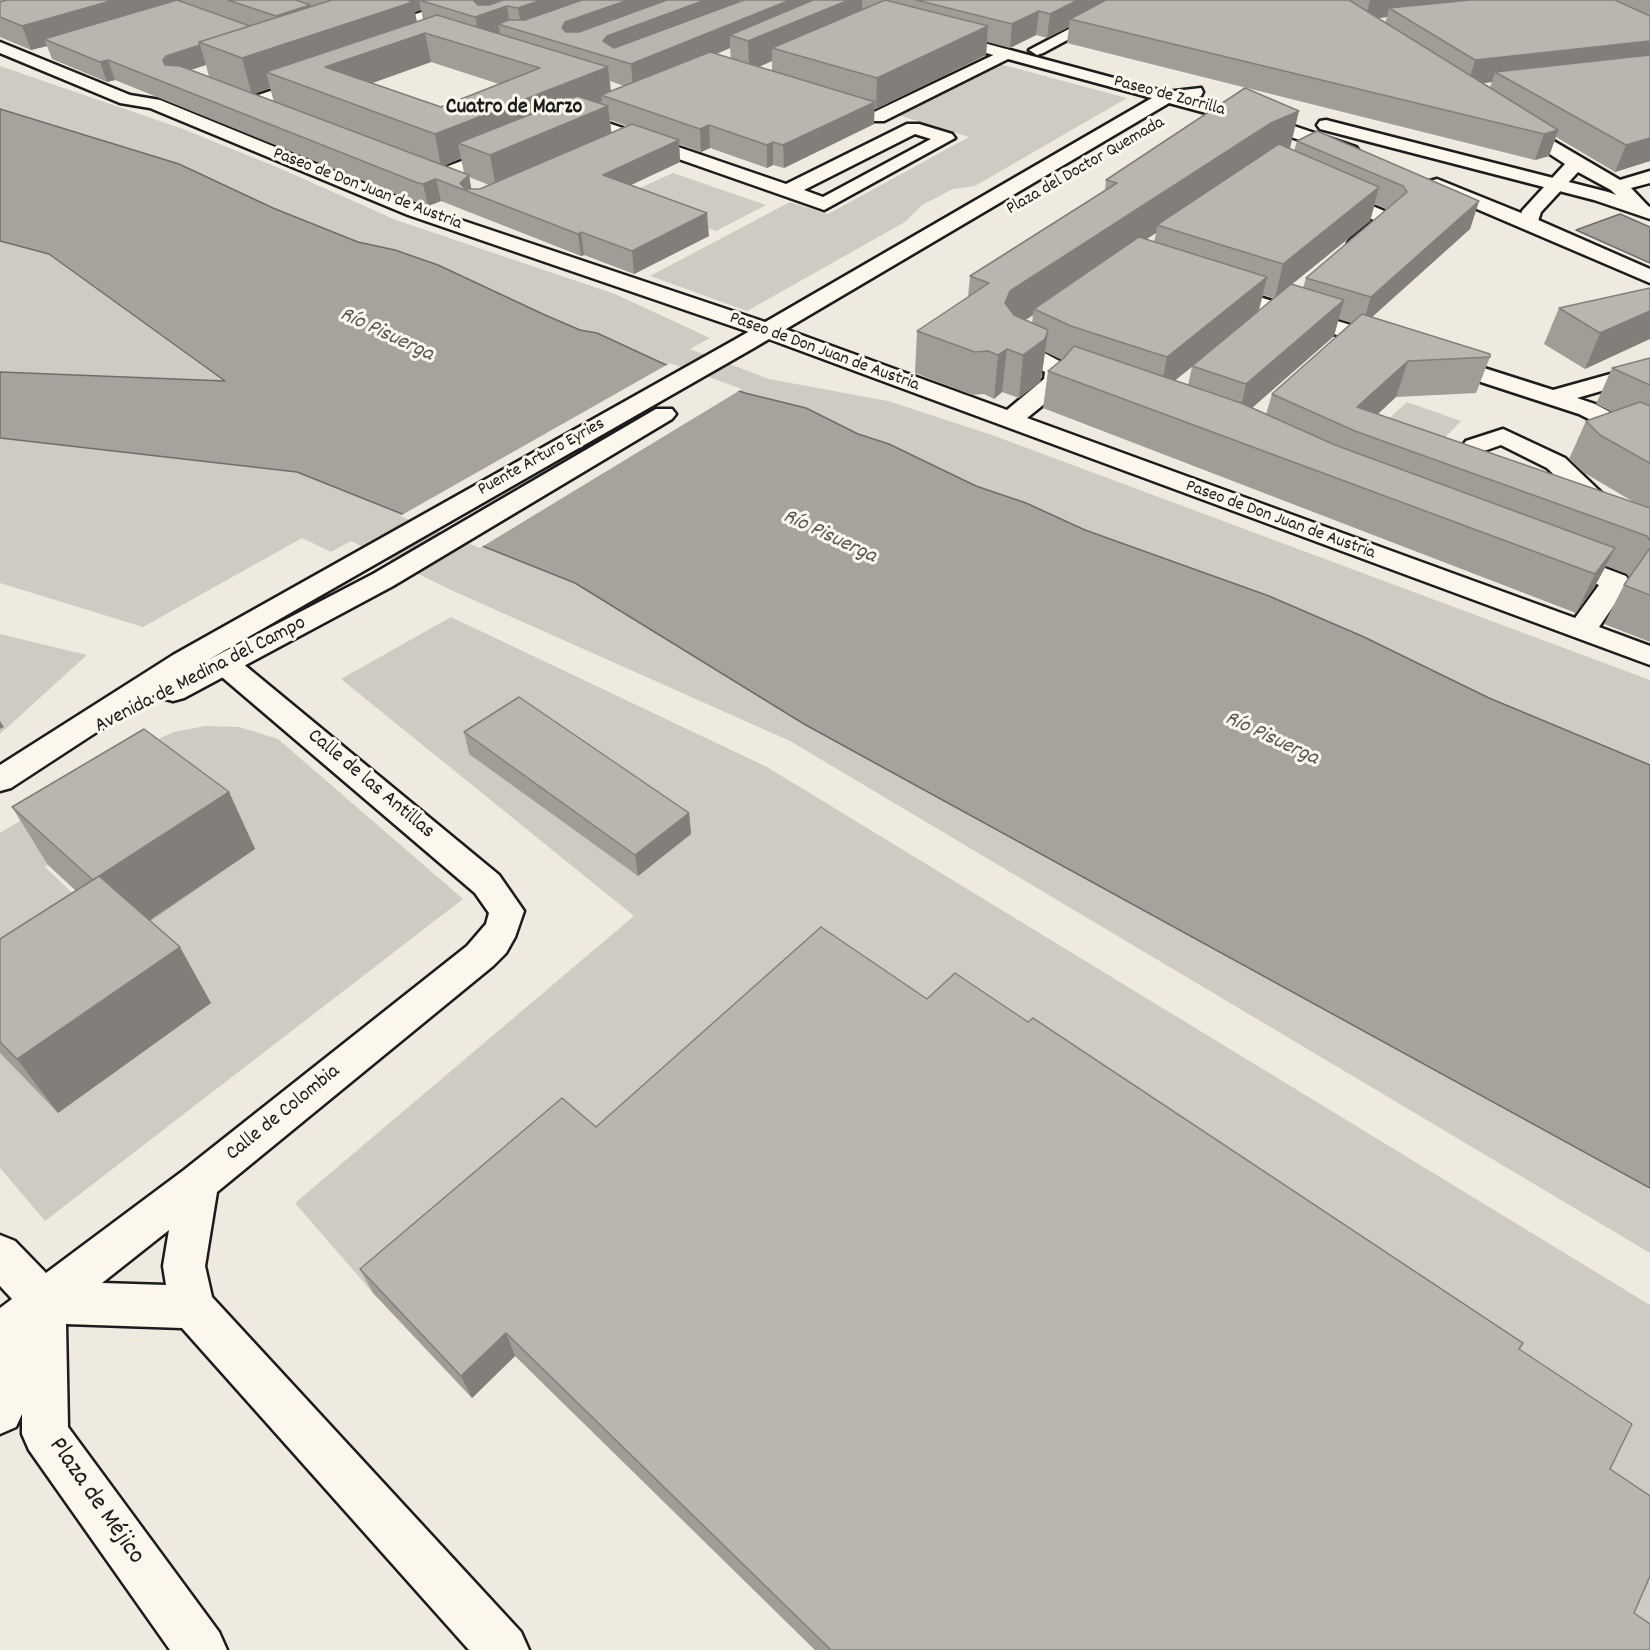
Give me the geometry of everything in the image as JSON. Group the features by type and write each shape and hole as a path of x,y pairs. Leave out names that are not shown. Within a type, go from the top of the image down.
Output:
{"street":[{"path":"400,24 471,0"},
{"path":"1037,50 1135,0"},
{"path":"384,19 431,34"},
{"name":"Paseo de Zorrilla","path":"1368,158 1326,141 1195,98 1037,50 932,29 1006,54 1168,96 1195,98 1558,185 1645,210"},
{"name":"Paseo de Don Juan de Austria","path":"0,47 126,99 154,104 442,221 766,330 1650,656"},
{"path":"26,59 49,52"},
{"path":"878,117 1006,54"},
{"path":"252,103 334,75"},
{"path":"126,99 156,88"},
{"path":"231,95 275,111"},
{"name":"Plaza del Doctor Quemada","path":"729,352 1168,96"},
{"name":"Plaza del Doctor Quemada","path":"1166,121 1195,98"},
{"path":"561,127 602,110"},
{"path":"582,119 824,204 946,138 857,111"},
{"path":"1502,115 1576,163 1618,186 1645,210"},
{"path":"788,191 913,128"},
{"path":"612,146 634,137"},
{"path":"1298,154 1326,141"},
{"path":"463,184 436,173 520,143"},
{"path":"1529,223 1532,211 1576,163"},
{"path":"1618,186 1650,177"},
{"path":"1422,179 1648,276"},
{"path":"1318,189 1388,219 1342,256"},
{"path":"442,221 466,209"},
{"path":"1196,283 1278,309 1344,341 1416,353 1554,397 1587,409 1650,443"},
{"path":"1261,324 1297,294"},
{"path":"1040,323 1015,340 1014,346 1057,369 1083,376"},
{"path":"790,339 812,327"},
{"name":"Puente Arturo Eyries","path":"382,580 790,339"},
{"name":"Puente Arturo Eyries","path":"354,563 729,352"},
{"path":"1008,421 1050,388 1056,380 1057,369"},
{"path":"1554,397 1650,370"},
{"path":"1509,483 1461,464 1475,446 1503,436 1556,463 1609,508 1553,495"},
{"path":"1540,554 1616,582 1581,631"},
{"name":"Avenida de Medina del Campo","path":"9,775 183,662 354,563"},
{"name":"Avenida de Medina del Campo","path":"9,775 226,665 382,580"},
{"name":"Calle de las Antillas","path":"226,665 487,884 507,911"},
{"name":"Calle de Colombia","path":"0,1335 198,1183 480,956 493,943 503,927 507,911"},
{"path":"198,1183 184,1266 192,1307 503,1650"},
{"path":"0,1255 44,1302 192,1307"},
{"path":"0,1411 44,1302"},
{"name":"Plaza de Méjico","path":"44,1302 45,1434 201,1650"}],"shaded area":[{"path":"1000,64 1127,98 975,186 953,189 922,205 905,222 747,311 650,276 790,202 828,214 969,137 898,115"},
{"path":"0,66 183,129 279,168 396,220 615,294 710,338 690,349 769,379 888,401 992,435 1650,680 1650,765 1489,698 1429,669 1085,530 1026,503 976,486 889,444 858,434 806,408 745,393 664,364 597,333 580,330 545,315 438,265 395,250 358,242 273,208 179,164 0,109"},
{"path":"673,173 766,205 716,231 622,196"},
{"path":"0,241 49,254 226,382 0,372"},
{"path":"1407,402 1461,421 1426,457 1369,437"},
{"path":"0,438 297,472 575,583 804,724 1650,1188 1650,1253 790,741 451,590 351,541 331,552 302,538 143,627 0,583"},
{"path":"451,617 767,767 1650,1305 1650,1650 815,1650 515,1356 472,1398 373,1293 295,1203 634,916 341,679"},
{"path":"0,634 87,655 0,734"},
{"path":"205,726 239,727 278,739 463,899 45,1221 0,1168 0,1053 58,1113 210,1003 52,862 45,867 81,901 0,954 0,833 156,740 174,732"}],"water":[{"name":"Río Pisuerga","path":"0,109 179,164 273,208 358,242 395,250 438,265 545,315 580,330 597,333 664,364 745,393 806,408 858,434 889,444 976,486 1026,503 1085,530 1269,596 1364,637 1489,698 1650,765 1650,1188 804,724 575,583 297,472 0,438 0,372 225,381 49,254 0,241"},
{"path":"1620,214 1650,227 1650,263 1576,230"}],"pier":[{"path":"670,363 742,389 480,548 400,516"}],"building":[{"path":"7,0 114,0 22,26 0,17 0,2"},
{"path":"177,0 250,26 199,42 200,45 166,56 163,60 165,65 180,66 469,175 460,183 465,189 480,189 632,124 679,140 603,175 707,213 632,251 581,232 578,234 436,179 423,184 418,183 108,60 100,62 44,39"},
{"path":"228,0 296,0 310,5 276,16"},
{"path":"332,0 407,0 413,2 242,58 199,42"},
{"path":"419,0 473,0 478,5 489,5 503,0 541,0 518,8 507,6 475,17"},
{"path":"582,0 628,0 565,22 562,28 566,32 579,32 667,0 705,0 607,36 603,41 614,48 744,0 790,0 631,64 498,24 509,20 525,20"},
{"path":"813,0 849,0 748,41 730,35"},
{"path":"885,0 988,26 877,78 772,48"},
{"path":"916,0 1078,0 1050,14 1039,11 1012,24"},
{"path":"1106,0 1349,0 1558,130 1544,134 1070,19"},
{"path":"1470,0 1615,0 1650,16 1650,41 1475,60 1389,8"},
{"path":"437,15 608,67 435,134 266,72","holes":["425,33 540,68 441,107 325,67"]},
{"path":"710,52 875,102 783,145 773,142 767,145 709,125 700,129 601,95"},
{"path":"1650,55 1650,138 1626,145 1495,72"},
{"path":"1245,88 1299,111 1271,123 1010,291 1005,303 1014,315 1048,330 1045,339 1023,355 1007,349 998,355 988,351 975,352 917,331 989,283 970,276 1117,183 1106,180"},
{"path":"577,96 608,106 490,155 458,143"},
{"path":"1317,131 1479,201 1371,297 1306,278 1407,192 1403,186 1297,141"},
{"path":"1279,144 1379,187 1283,264 1157,225"},
{"path":"1139,237 1267,277 1167,357 1071,326 1034,309"},
{"path":"1291,284 1344,300 1246,384 1192,366"},
{"path":"1650,288 1650,311 1600,333 1559,308"},
{"path":"1362,314 1490,354 1490,357 1408,361 1357,407 1650,508 1650,541 1647,536 1355,431 1272,394"},
{"path":"1074,346 1241,403 1335,445 1615,548 1595,574 1048,371"},
{"path":"1650,358 1650,385 1612,368"},
{"path":"1640,402 1650,406 1650,463 1600,435 1586,421"},
{"path":"1650,548 1650,595 1624,585"},
{"path":"519,697 689,813 635,855 464,732"},
{"path":"144,729 229,792 93,880 12,807"},
{"path":"99,876 180,947 17,1059 0,1042 0,939"},
{"path":"821,927 927,999 955,973 1028,1022 1033,1018 1523,1343 1519,1349 1632,1424 1610,1469 1650,1496 1650,1576 1634,1613 1650,1624 1650,1650 831,1650 506,1333 461,1376 360,1269 562,1098 596,1127"}],"district":[{"name":"Cuatro de Marzo","path":"514,109"}]}
